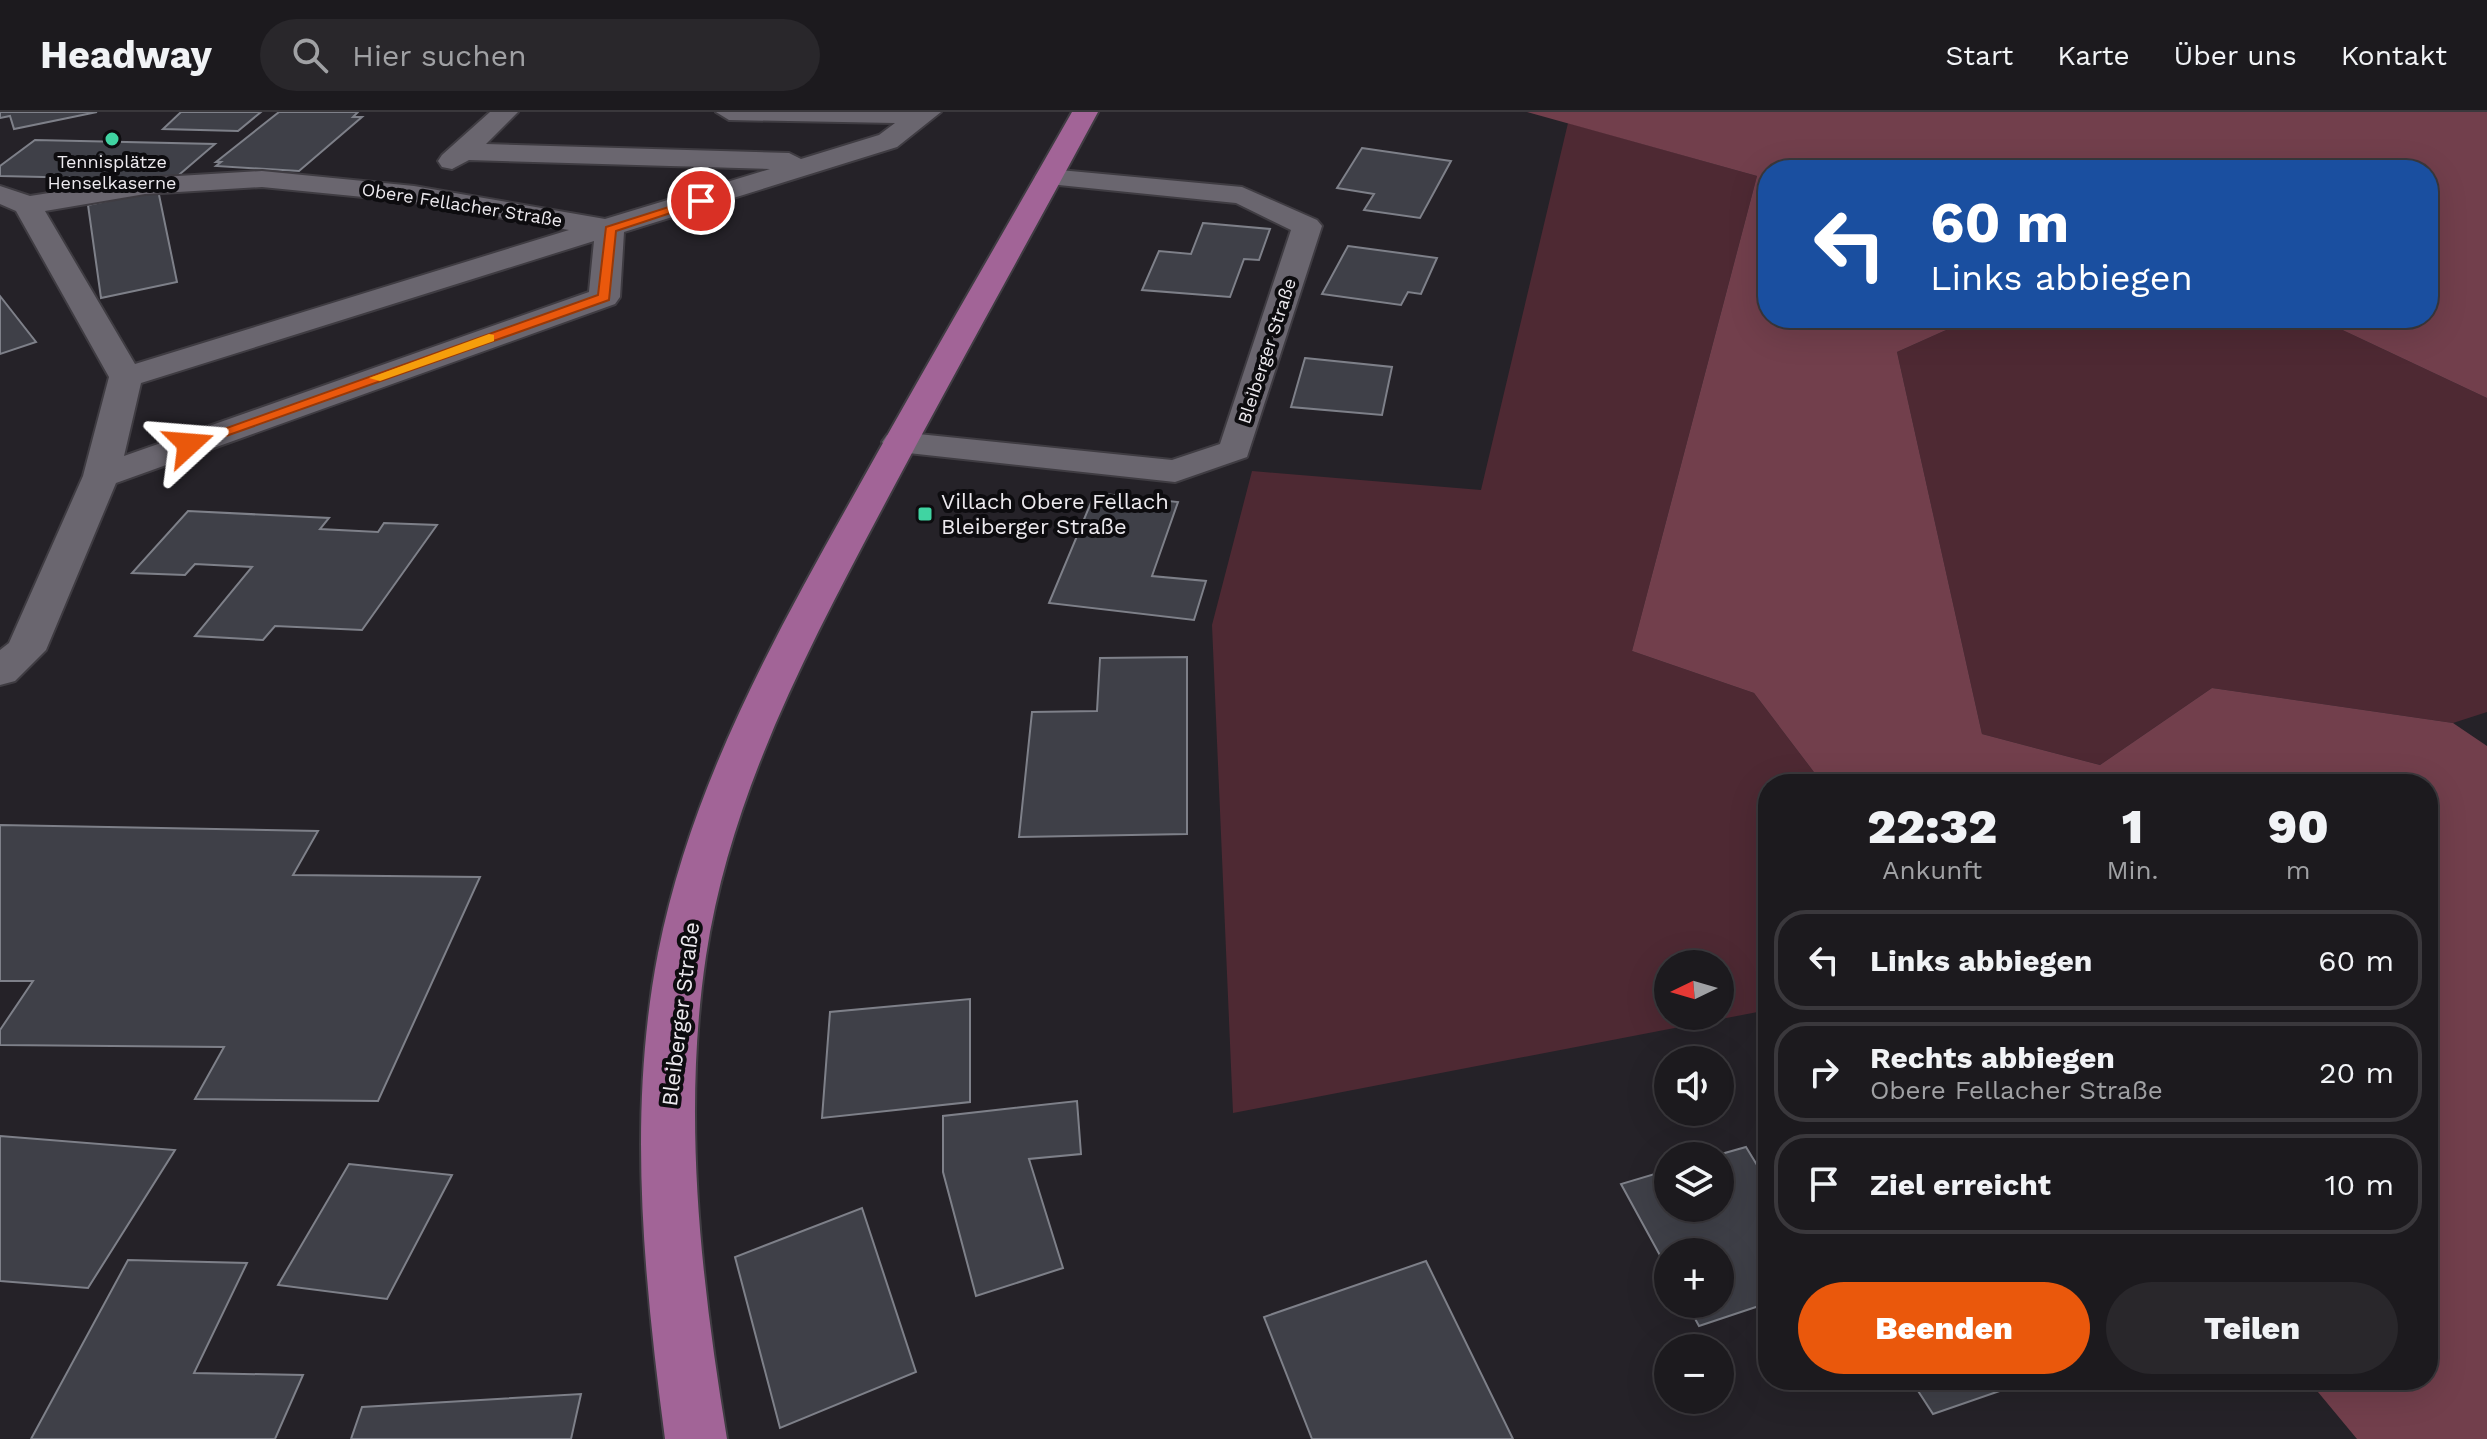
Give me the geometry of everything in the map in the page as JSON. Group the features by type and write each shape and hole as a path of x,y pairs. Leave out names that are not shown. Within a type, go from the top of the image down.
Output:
{"main road":[{"name":"Bleiberger Straße","path":"696,1439 681,1341 668,1204 668,1081 682,954 708,842 736,760 765,694 899,442 1085,112"}],"street":[{"path":"414,194 505,112"},
{"path":"729,112 925,114"},
{"name":"Obere Fellacher Straße","path":"610,229 414,194 262,179 13,199 126,377 610,229 888,141 925,114"},
{"path":"464,152 822,162"},
{"name":"Bleiberger Straße","path":"899,442 1175,471 1235,450 1307,226 1242,195 1049,177"},
{"path":"101,476 604,297 610,229"},
{"path":"0,671 26,650 101,476 126,377"}],"shaded area":[{"path":"1527,112 2487,112 2487,398 2338,328 2438,328 2438,160 1758,160 1758,328 1951,328 1897,352 1982,734 2100,765 2212,688 2453,723 2487,746 2487,1439 2357,1439 2316,1390 2438,1390 2438,774 1815,774 1754,693 1632,651 1757,176"},
{"path":"1568,123 1757,176 1632,651 1754,693 1815,774 1758,774 1758,1012 1734,1017 1734,950 1654,950 1654,1030 1664,1030 1233,1113 1212,625 1252,471 1481,490"},
{"path":"1951,328 2338,328 2487,398 2487,712 2453,723 2212,688 2100,765 1982,734 1897,352"}],"building":[{"path":"0,112 97,112 14,129 10,116 0,118"},
{"path":"181,112 261,112 238,131 163,129"},
{"path":"279,112 358,112 353,117 362,117 299,171 216,166 221,162 216,162"},
{"path":"35,140 215,144 173,180 0,176 0,166"},
{"path":"1362,148 1451,161 1420,218 1364,210 1374,194 1337,188"},
{"path":"158,190 177,282 101,298 88,205"},
{"path":"1203,223 1270,229 1259,260 1244,259 1230,297 1142,290 1159,251 1191,254"},
{"path":"1348,246 1437,258 1421,294 1408,292 1401,305 1322,294"},
{"path":"0,296 36,342 0,354"},
{"path":"1305,358 1392,367 1382,415 1291,407"},
{"path":"1095,493 1178,502 1152,576 1206,581 1194,620 1049,603"},
{"path":"188,511 329,518 320,529 378,532 384,523 437,525 362,630 275,626 263,640 195,636 252,567 195,564 185,575 132,573"},
{"path":"1187,657 1187,834 1019,837 1032,712 1097,711 1100,658"},
{"path":"0,825 318,831 293,875 480,877 378,1101 195,1099 224,1047 0,1045 0,1030 33,981 0,981"},
{"path":"970,999 970,1102 822,1118 830,1012"},
{"path":"1077,1101 1081,1154 1029,1159 1063,1268 976,1296 943,1172 943,1116"},
{"path":"0,1136 175,1150 88,1288 0,1281"},
{"path":"1746,1147 1758,1167 1758,1306 1734,1314 1734,1238 1654,1238 1654,1244 1621,1184 1654,1174 1654,1222 1734,1222 1734,1150"},
{"path":"349,1164 452,1175 387,1299 278,1285"},
{"path":"862,1208 916,1372 780,1428 735,1257"},
{"path":"128,1260 247,1263 194,1373 303,1375 275,1439 31,1439"},
{"path":"1426,1261 1513,1439 1312,1439 1264,1317"},
{"path":"1695,1318 1723,1318 1699,1326"},
{"path":"1917,1390 2003,1390 1933,1414"},
{"path":"581,1394 571,1439 351,1439 362,1407"}],"slow traffic":[{"path":"376,378 489,338"}],"place":[{"name":"Tennisplätze Henselkaserne","path":"112,139"},
{"name":"Villach Obere Fellach Bleiberger Straße","path":"925,514"}],"route":[{"path":"189,444 604,297 610,229 701,201"}]}
